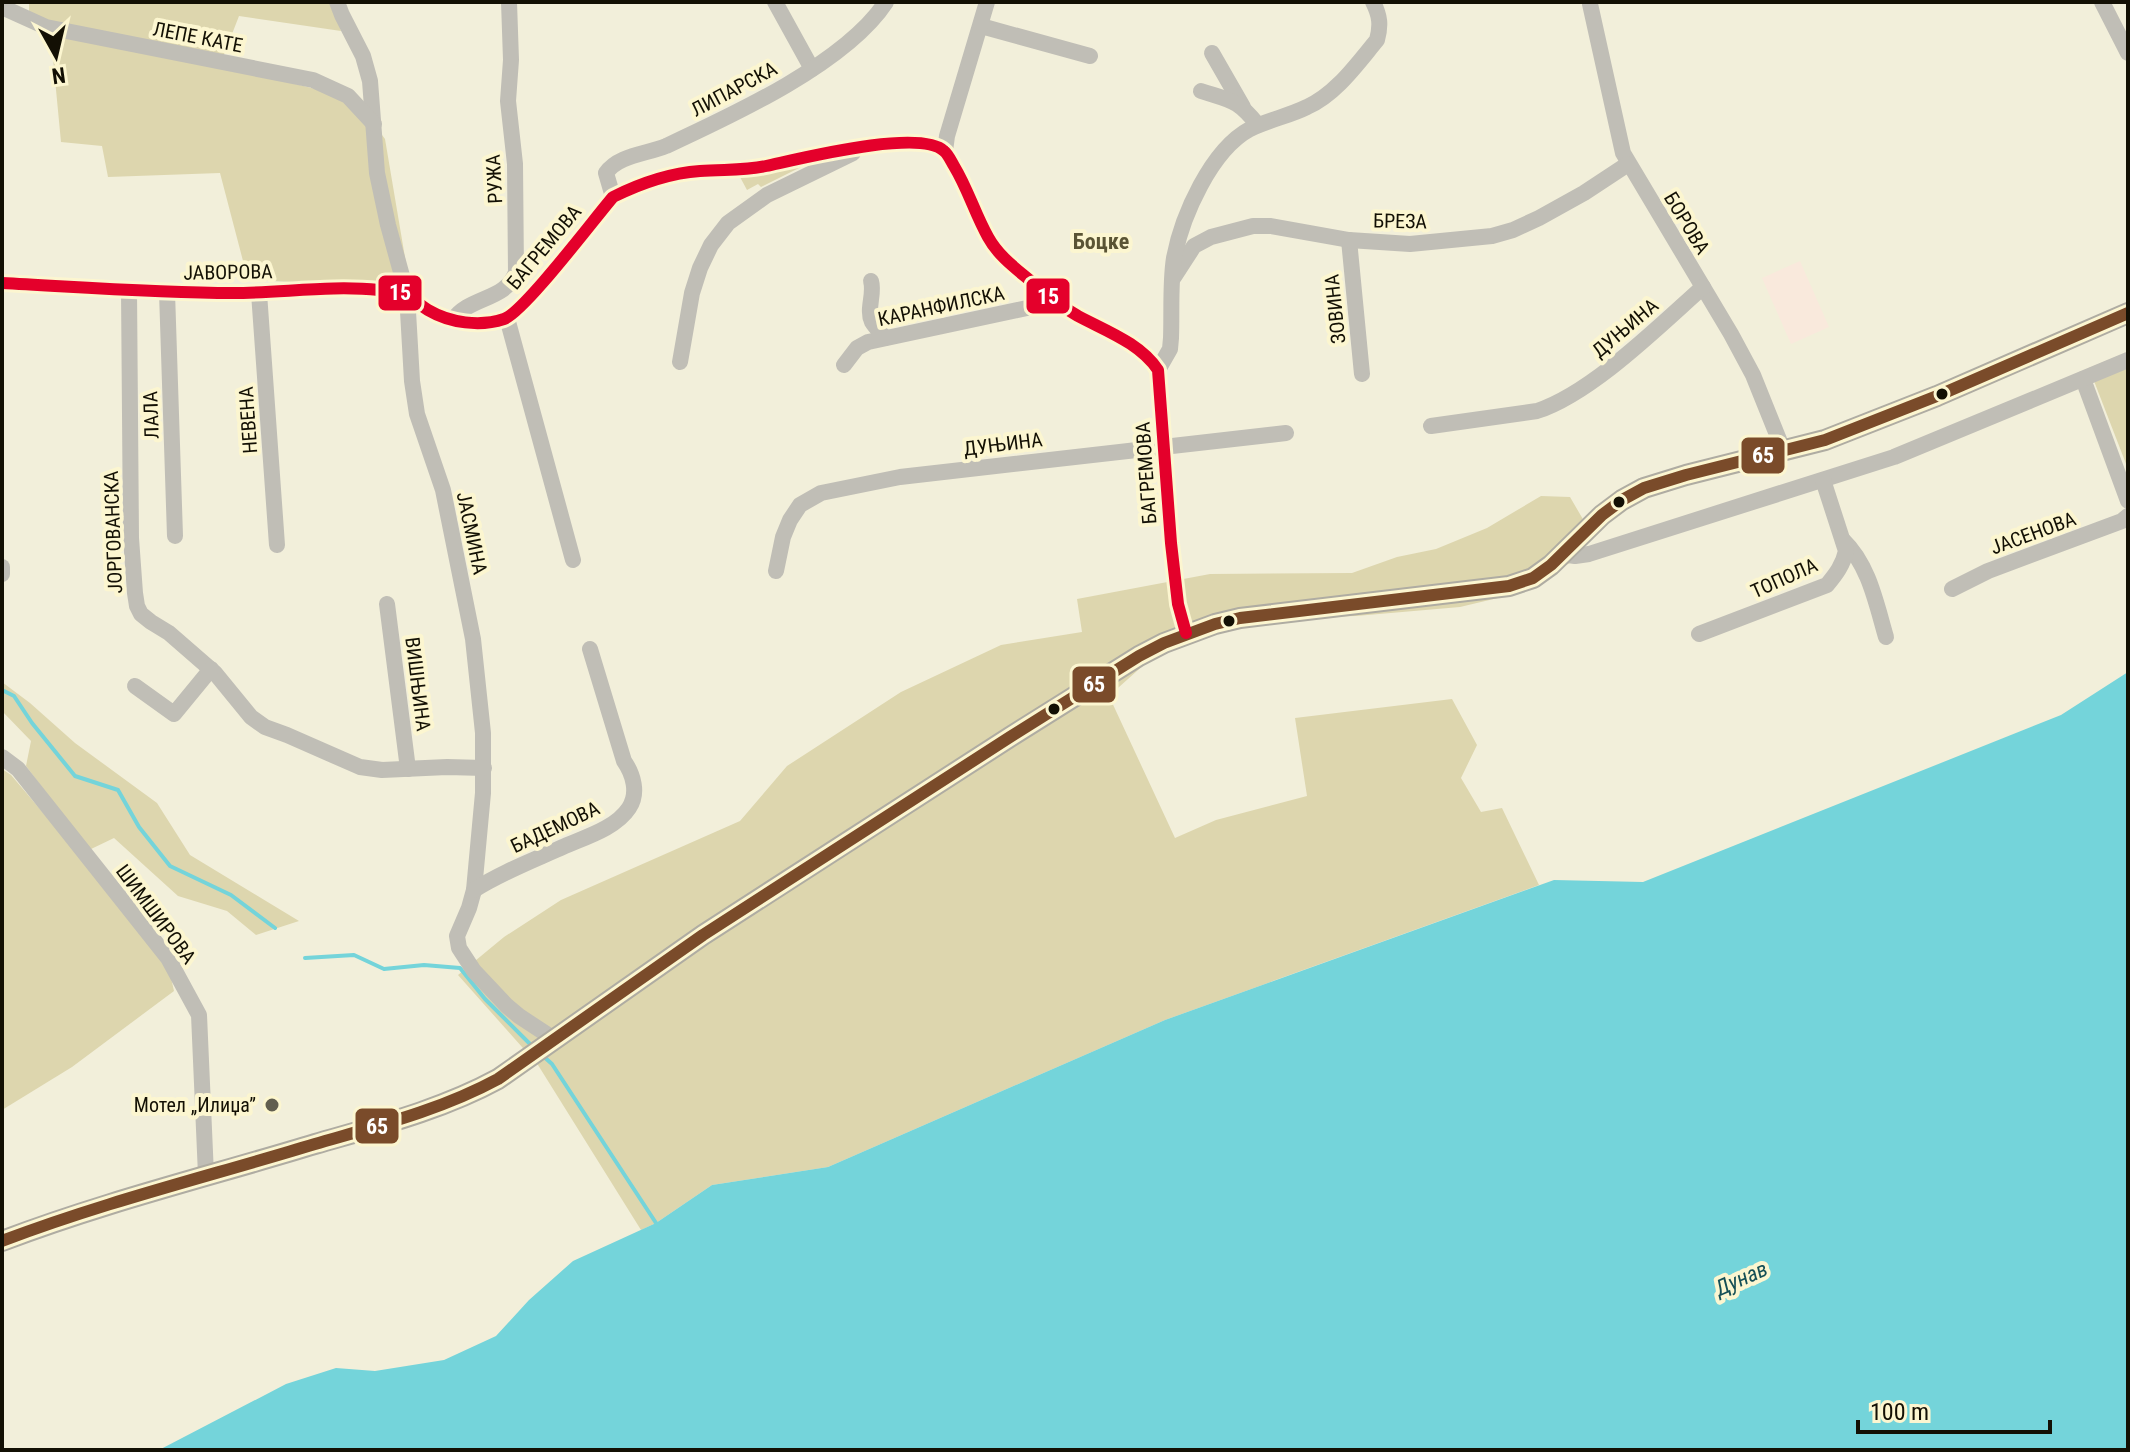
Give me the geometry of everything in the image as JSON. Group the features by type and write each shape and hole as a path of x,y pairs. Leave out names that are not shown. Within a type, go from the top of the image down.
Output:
{"main road":[{"path":"2,1241 131,1197 324,1142 478,1090 703,935 1139,656 1186,633 1262,615 1441,596 1522,583 1543,572 1602,515 1644,488 1825,440 1872,423 2128,313"}],"street":[{"name":"ЈАСМИНА","path":"337,2 363,56 370,81 377,173 407,294 417,414 443,490 473,639 483,722 484,768 474,890 457,936 462,955 507,1006 549,1043"},
{"name":"РУЖА","path":"453,320 462,309 508,287 516,272 515,164 508,101 511,60 509,2"},
{"path":"775,2 812,69"},
{"name":"ЛИПАРСКА","path":"613,197 606,173 612,164 653,152 738,111 812,69 870,24 886,2"},
{"path":"987,2 945,151 962,179 989,239 1005,259 1055,302 1137,348 1158,370 1170,349 1174,260 1188,215 1221,152 1258,125 1310,106 1331,91 1377,40 1379,18 1373,2"},
{"path":"2102,2 2128,53"},
{"name":"БОРОВА","path":"1590,4 1623,153 1731,334 1753,375 1784,452"},
{"name":"ЛЕПЕ КАТЕ","path":"2,7 46,27 313,80 348,96 374,124"},
{"path":"981,26 1090,56"},
{"path":"1212,53 1243,107 1258,125"},
{"path":"1201,91 1243,107"},
{"name":"БАГРЕМОВА","path":"407,294 425,309 453,320 483,323 507,318 527,300 613,197 633,187 698,171 738,171 869,145 924,143 945,151"},
{"path":"680,362 692,293 700,268 711,245 728,223 767,195 869,145"},
{"name":"БРЕЗА","path":"1174,277 1194,246 1211,237 1253,226 1271,226 1349,240 1410,244 1492,236 1539,218 1628,164"},
{"name":"ЗОВИНА","path":"1349,240 1362,374"},
{"path":"871,281 874,288 870,312 872,321 885,338"},
{"name":"ЈАВОРОВА","path":"2,283 167,292 259,293 322,288 407,294"},
{"name":"ДУЊИНА","path":"1431,426 1537,411 1560,402 1606,370 1703,287"},
{"name":"ЈОРГОВАНСКА","path":"129,290 131,538 137,606 141,614 211,669 251,717 265,727 360,767 382,770 484,768"},
{"name":"ЛАЛА","path":"167,292 175,536"},
{"name":"НЕВЕНА","path":"259,293 277,545"},
{"name":"КАРАНФИЛСКА","path":"844,365 857,348 868,342 1055,302"},
{"path":"507,318 573,560"},
{"path":"1562,554 1589,554 1894,457 2128,360"},
{"name":"БАГРЕМОВА","path":"1158,370 1178,604 1186,633"},
{"path":"2083,379 2128,501"},
{"name":"ДУЊИНА","path":"776,571 790,520 800,505 821,493 900,477 1286,433"},
{"path":"1823,480 1843,540 1864,567 1886,637"},
{"name":"ЈАСЕНОВА","path":"1952,589 1988,571 2122,521 2128,516"},
{"name":"ТОПОЛА","path":"1699,634 1827,585 1843,562 1846,551 1843,540"},
{"path":"2,567 2,574"},
{"name":"ВИШЊИНА","path":"387,604 408,769"},
{"name":"БАДЕМОВА","path":"474,890 612,824 632,804 632,772 624,761 590,649"},
{"path":"135,686 174,714 211,669"},
{"name":"ШИМШИРОВА","path":"2,757 18,769 168,958 199,1015 206,1175"}],"shaded area":[{"path":"29,2 333,2 341,31 239,16 220,65 355,99 385,139 410,287 248,280 220,173 108,177 102,146 61,142 50,27 29,15"},
{"path":"803,166 761,187 758,184 747,190 740,177"},
{"path":"1800,261 1829,327 1791,344 1762,278"},
{"path":"2128,352 2128,469 2089,368"},
{"path":"1541,496 1570,497 1584,521 1572,562 1502,597 1460,607 1356,616 1268,618 1210,630 1147,662 1109,696 1175,838 1216,820 1307,796 1295,718 1452,699 1477,745 1461,778 1481,812 1502,808 1539,885 1165,1020 828,1167 712,1185 641,1230 538,1065 458,975 504,937 561,900 740,821 787,766 901,692 1001,645 1082,632 1077,599 1210,574 1352,573 1397,557 1436,549 1487,528"},
{"path":"2,682 75,743 157,803 190,855 299,921 256,935 227,911 178,896 114,838 89,850 26,766 31,741 2,711"},
{"path":"2,769 11,775 79,855 169,969 174,991 72,1067 2,1110"}],"water":[{"name":"Дунав","path":"2128,672 2128,1450 159,1450 286,1384 336,1368 375,1371 444,1360 496,1336 529,1300 573,1261 656,1223 712,1185 828,1167 1165,1020 1554,880 1643,882 2061,715"}],"waterway":[{"path":"2,690 14,696 75,776 118,790 139,827 170,866 231,895 275,928"},
{"path":"305,958 354,955 384,969 424,965 460,968 485,999 533,1047"},
{"path":"542,1055 552,1064 656,1223"}],"transit line":[{"name":"15","path":"2,283 204,293 342,288 379,290 405,294 428,310 455,321 495,321 514,313 559,264 613,197 633,188 678,174 758,168 858,147 911,143 931,145 948,156 988,237 1005,259 1063,307 1142,352 1158,370 1171,543 1178,604 1186,633"},
{"name":"65","path":"2,1241 118,1202 408,1116 454,1100 498,1079 703,935 1010,737 1164,643 1240,618 1509,586 1533,578 1551,565 1602,515 1644,488 1825,440 1937,396 2128,313"}],"place":[{"name":"Мотел „Илиџа”","path":"272,1105"}],"district":[{"name":"Боцке","path":"1101,241"}]}
